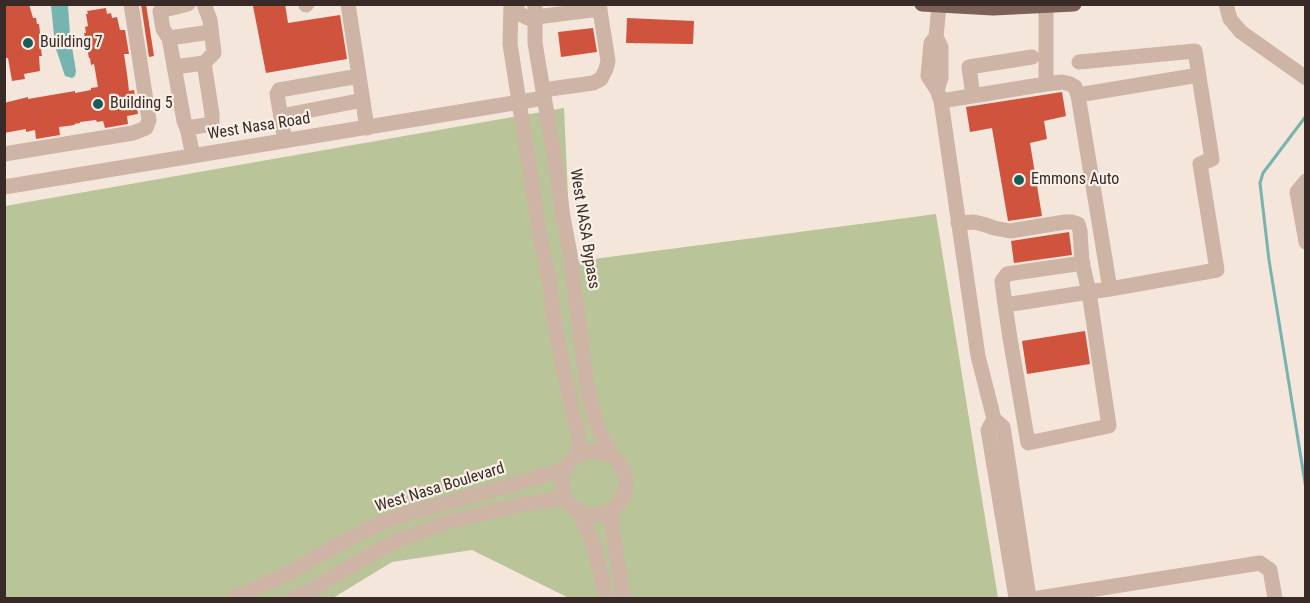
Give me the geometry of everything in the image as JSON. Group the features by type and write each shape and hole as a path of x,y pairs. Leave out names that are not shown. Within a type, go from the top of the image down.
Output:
{"main road":[{"path":"922,4 993,8 1074,4"}],"street":[{"path":"4,154 133,133 146,128 149,120 131,4"},
{"path":"188,4 160,11 163,29 169,38 184,121 193,156"},
{"path":"174,67 204,63 214,53 210,20 204,4"},
{"path":"348,4 367,128"},
{"path":"512,4 524,17 534,11 599,7"},
{"path":"512,4 510,44 554,320 578,432 579,454"},
{"path":"1226,4 1234,25 1305,78"},
{"path":"939,6 936,37 941,47 939,95 978,356 994,419 1003,427 1029,598"},
{"path":"1046,6 1046,84"},
{"name":"West Nasa Road","path":"4,187 520,102 543,94 593,83 600,79 608,61 599,7"},
{"name":"West NASA Bypass","path":"534,11 535,43 574,276 587,388 598,428 611,455 625,472 624,494 619,504 610,512"},
{"path":"169,38 211,32"},
{"path":"1005,305 1217,270 1200,164 1212,159 1195,51 1079,62"},
{"path":"973,96 969,67 1032,57"},
{"path":"187,128 212,124 204,63"},
{"path":"1078,95 1199,75"},
{"path":"285,141 277,94 279,90 359,76"},
{"path":"939,95 973,96 1062,82 1075,87 1110,288"},
{"path":"280,111 363,100"},
{"path":"1305,181 1297,192 1305,242"},
{"path":"958,223 974,222 1010,231 1065,222 1078,224 1109,426 1028,443 1002,281 1007,274 1083,264"},
{"path":"994,419 988,430 1016,598"},
{"path":"611,455 600,451 589,451 570,460 562,478 562,488 565,498 580,512 590,515 610,512 623,598"},
{"name":"West Nasa Boulevard","path":"234,598 291,572 336,545 378,524 565,468"},
{"path":"293,598 399,540 448,522 514,506 565,498"},
{"path":"580,512 595,549 606,598"},
{"path":"1039,598 1060,597 1260,563 1270,570 1275,598"}],"green space":[{"path":"564,108 571,262 936,214 998,598 569,598 472,550 392,562 333,598 5,598 5,206"}],"water":[{"path":"51,5 68,5 76,71 72,78 65,76 55,46"}],"building":[{"name":"Building 7","path":"4,4 13,4 13,6 29,4 33,18 36,18 39,24 42,49 42,56 39,56 40,71 24,74 25,79 12,81 8,58 4,58"},
{"path":"141,4 146,4 154,56 149,57"},
{"path":"285,4 288,23 340,15 347,59 266,73 253,6"},
{"path":"106,8 107,14 111,13 112,18 117,17 120,30 125,30 129,54 124,54 129,91 134,90 138,114 127,116 128,124 105,128 103,121 80,122 59,127 60,135 36,139 35,130 26,132 26,129 4,133 4,103 28,97 28,99 75,91 75,93 98,87 94,64 91,65 84,33 86,33 85,27 88,26 87,11"},
{"path":"627,18 694,21 693,44 626,43"},
{"path":"593,28 597,52 561,57 558,32"},
{"name":"Emmons Auto","path":"1062,92 1066,116 1044,121 1047,139 1030,143 1042,216 1008,221 992,128 970,132 966,107"},
{"path":"1069,232 1072,255 1014,263 1011,241"},
{"path":"1085,331 1090,364 1027,374 1022,341"}],"waterway":[{"path":"1306,116 1263,173 1260,183 1269,260 1306,489"}],"place":[{"name":"Building 7","path":"28,43"},
{"name":"Building 5","path":"98,104"},
{"name":"Emmons Auto","path":"1019,180"}]}
